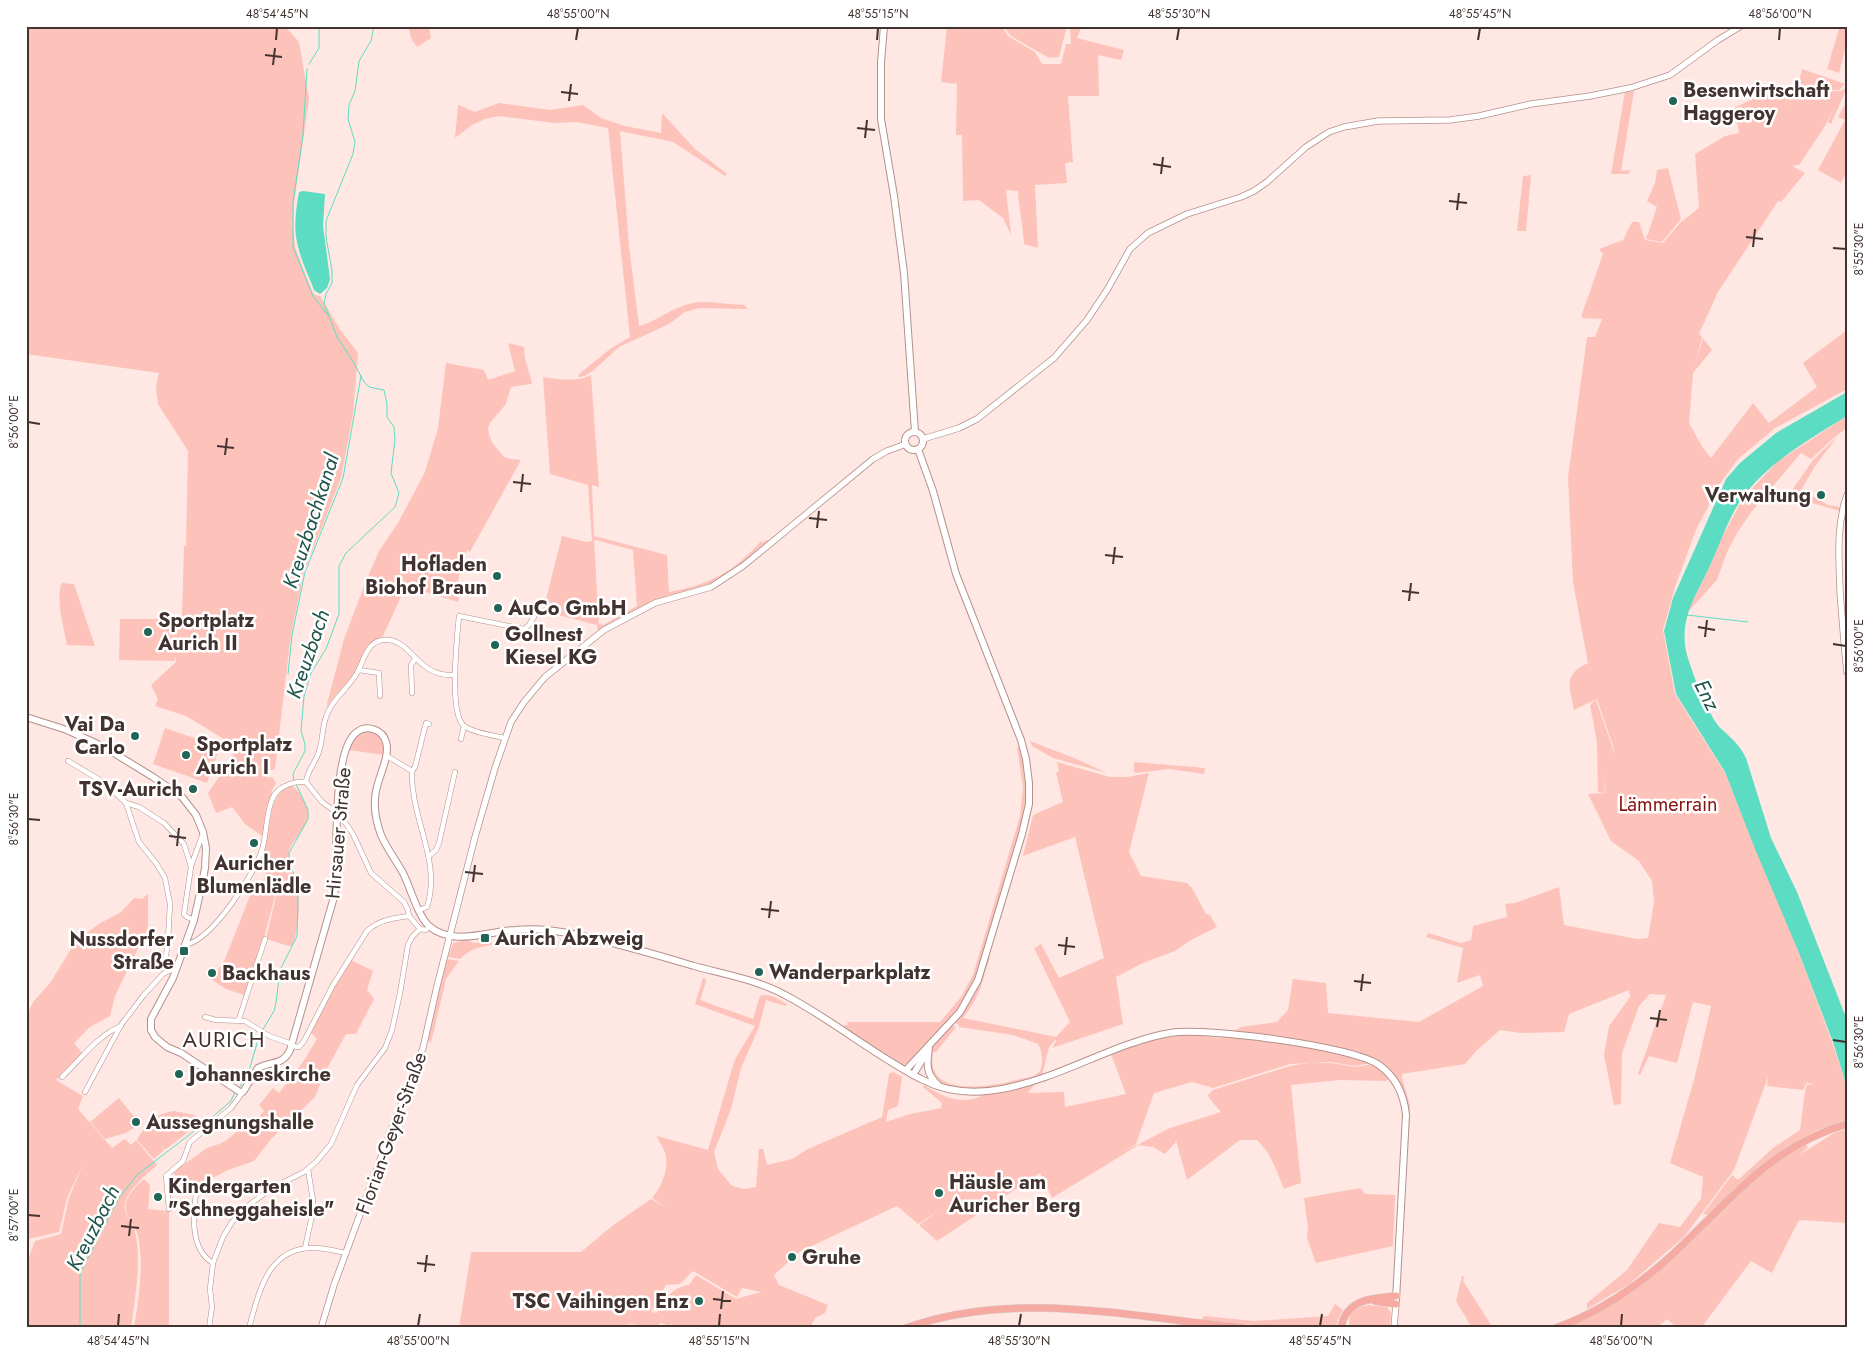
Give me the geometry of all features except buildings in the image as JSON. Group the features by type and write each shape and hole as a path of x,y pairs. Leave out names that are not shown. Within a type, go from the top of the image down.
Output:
{"main road":[{"path":"884,26 881,62 881,119 904,273 915,432"},
{"path":"915,432 920,434 923,439 922,446 918,449 911,450 906,444 908,434 915,432"},
{"path":"906,1070 960,1012 978,980 1022,834 1028,811 1029,788 1027,765 1021,740 956,574 934,491 918,449"},
{"path":"26,717 88,739 153,777 182,797 196,816 206,848 205,868 194,920 173,970 168,990 151,1019 150,1025 155,1037 168,1047 181,1053 239,1091"},
{"name":"Hirsauer Straße","path":"239,1091 258,1068 282,1061 287,1056 291,1045 334,897 337,856 336,810 341,772 347,747 356,733 366,728 374,729 380,733 387,744 386,756 375,799 377,821 383,840 403,873 424,919 439,932 450,936"},
{"path":"450,936 468,936 512,930 562,931 640,950 744,980 783,994 913,1075 943,1088 980,1092 1000,1089 1043,1078 1130,1043 1185,1031 1302,1044 1366,1058 1380,1066 1392,1077 1401,1093 1406,1110 1396,1300 1372,1300 1359,1302 1351,1306 1346,1313 1345,1327"},
{"path":"913,1075 929,1047"},
{"path":"929,1047 926,1059 928,1071 933,1080 943,1088"},
{"path":"1556,1328 1598,1309 1635,1285 1673,1254 1750,1180 1777,1157 1806,1140 1847,1124"},
{"path":"906,1328 934,1319 970,1312 1028,1307 1066,1309 1243,1328"}],"street":[{"path":"923,439 978,420 1054,358 1087,320 1107,290 1130,249 1148,233 1178,217 1254,191 1267,182 1306,147 1329,132 1378,121 1442,120 1479,116 1531,104 1590,96 1630,88 1670,75 1741,26"},
{"name":"Florian-Geyer-Straße","path":"321,1328 331,1292 423,1048 436,986 481,813 504,738 519,709 538,684 588,642 613,624 655,603 702,590 721,582 868,463 887,451 906,444"},
{"path":"1847,495 1841,519 1839,560 1847,672"},
{"path":"462,739 464,726 458,712 454,675 459,616 524,629 529,626 534,617"},
{"path":"304,782 309,768 318,753 326,716 334,701 359,670 370,648 380,640 389,640 397,643 415,659 436,673 454,675"},
{"path":"412,693 411,666 415,659"},
{"path":"359,670 379,673 380,696"},
{"path":"419,910 427,907 431,896 432,882 429,856 411,784 412,771 415,767 426,724 429,724"},
{"path":"464,726 504,738"},
{"path":"386,756 412,771"},
{"path":"68,761 105,783 126,804 139,842 165,878 170,904 166,956 173,970 164,974 143,996 121,1025 85,1092"},
{"path":"429,856 436,850 439,843 455,772"},
{"path":"184,945 194,943 202,937 233,902 261,854 275,795 286,785 304,782"},
{"path":"304,782 322,802 336,810 353,834 371,873 404,902 409,916 420,929 426,930 430,926"},
{"path":"126,804 133,804 152,814 176,834 184,844 191,868"},
{"path":"194,920 187,918 184,914 191,868 202,835"},
{"path":"205,1017 223,1021 239,1019 297,1047 304,1041 333,985 367,931 380,922 409,916"},
{"path":"209,1328 212,1307 210,1289 214,1263 224,1237 232,1222 249,1204 272,1188 308,1168 331,1144 357,1085 385,1048 392,1030 408,945 412,937 420,929"},
{"path":"239,1019 265,939"},
{"path":"62,1077 100,1039 112,1029 121,1025"},
{"path":"169,1209 166,1176 184,1161 190,1142 231,1108 239,1091"},
{"path":"305,1248 314,1201 308,1168"},
{"path":"197,1187 194,1216 196,1237 202,1254 214,1263"},
{"path":"249,1328 265,1277 281,1258 289,1253 305,1248 346,1253"},
{"path":"1394,1328 1396,1300"}],"green space":[{"path":"26,26 285,26 299,42 309,99 294,203 295,247 312,291 315,295 320,296 341,331 358,353 353,414 341,478 304,572 291,634 275,769 267,771 268,778 272,777 276,783 271,792 274,795 265,838 245,824 232,807 216,813 208,793 233,757 232,744 186,716 155,706 158,699 151,685 176,662 176,655 175,661 119,660 120,619 178,619 178,617 182,616 188,451 158,404 156,387 159,373 26,354"},
{"path":"408,26 429,26 431,38 417,47 411,38"},
{"path":"947,26 1002,26 1008,36 1035,52 1042,64 1061,64 1066,44 1071,44 1070,26 1082,26 1077,38 1124,50 1121,60 1098,55 1099,96 1068,96 1073,162 1065,163 1067,183 1035,185 1038,248 1024,244 1018,191 1006,190 1011,235 1003,218 979,200 963,201 962,135 956,135 957,84 941,82"},
{"path":"1003,26 1067,26 1059,57 1049,58 1011,36"},
{"path":"1840,26 1847,26 1847,42 1839,73 1827,69"},
{"path":"1802,69 1845,84 1839,90 1797,91"},
{"name":"Lämmerrain","path":"1847,88 1831,124 1828,122 1834,108 1825,126 1799,165 1794,167 1805,173 1781,202 1778,201 1718,292 1699,334 1702,337 1695,365 1703,338 1712,350 1693,373 1689,423 1711,458 1753,403 1769,423 1817,387 1803,363 1847,330 1847,389 1775,428 1737,460 1720,484 1696,530 1676,584 1663,630 1675,694 1725,773 1799,953 1847,1087 1847,1120 1815,1131 1781,1151 1709,1215 1703,1214 1732,1175 1738,1180 1773,1148 1800,1130 1807,1084 1814,1086 1807,1082 1803,1090 1767,1086 1768,1077 1734,1170 1684,1237 1628,1285 1587,1309 1587,1303 1627,1270 1659,1223 1680,1227 1701,1199 1703,1177 1670,1163 1695,1076 1711,1006 1693,1002 1677,1063 1649,1056 1640,1075 1638,1074 1666,995 1650,994 1639,1006 1622,1053 1621,1104 1614,1105 1604,1055 1609,1026 1630,997 1629,990 1569,1014 1564,1032 1520,1033 1500,1030 1477,1050 1465,1064 1402,1074 1410,1105 1409,1135 1407,1126 1408,1109 1405,1094 1395,1076 1379,1061 1355,1066 1331,1062 1290,1064 1213,1088 1192,1082 1154,1093 1136,1144 1121,1153 1137,1146 1052,1198 1040,1173 937,1241 919,1225 940,1210 918,1224 897,1206 799,1252 774,1275 779,1285 828,1305 825,1313 815,1318 810,1328 679,1328 671,1324 669,1328 666,1328 667,1325 660,1323 659,1328 623,1323 646,1328 459,1328 471,1252 581,1252 612,1226 651,1199 667,1208 652,1198 662,1182 666,1168 666,1156 657,1136 708,1150 735,1059 755,1026 695,1004 703,978 705,978 706,982 700,1000 753,1019 760,996 770,996 787,1004 786,1006 766,1000 759,1027 741,1068 731,1109 714,1152 718,1169 732,1186 744,1189 756,1187 759,1149 763,1149 767,1165 792,1159 808,1149 882,1117 889,1074 893,1072 902,1077 898,1106 888,1110 886,1122 910,1114 941,1108 942,1103 923,1087 924,1085 946,1097 969,1100 985,1094 1034,1085 1028,1093 1064,1092 1065,1107 1126,1094 1111,1054 1129,1045 1170,1036 1185,1034 1221,1038 1241,1027 1277,1022 1288,1010 1293,979 1326,983 1328,1013 1419,1022 1483,986 1480,975 1457,983 1463,948 1426,937 1428,933 1461,943 1471,940 1473,926 1507,917 1505,904 1515,903 1559,887 1564,925 1637,939 1648,938 1654,902 1652,881 1639,861 1611,841 1588,794 1606,793 1603,774 1605,793 1598,792 1597,742 1590,705 1596,700 1613,749 1612,754 1614,749 1597,699 1574,710 1570,688 1571,677 1574,672 1588,663 1573,582 1568,477 1587,337 1595,337 1602,319 1582,318 1582,314 1603,254 1599,249 1623,240 1632,222 1639,222 1645,240 1663,243 1681,222 1699,208 1695,154 1725,136 1739,133 1734,108 1759,96 1786,93 1787,107 1787,94 1840,91","holes":["693,1271 737,1297 742,1288 761,1292 736,1299 696,1275 689,1285 678,1288 669,1294 657,1313 651,1312 666,1285 680,1284"]},
{"path":"1634,91 1621,171 1630,170 1629,174 1611,174 1625,92"},
{"path":"1847,101 1847,172 1841,183 1818,170 1845,120 1838,117"},
{"path":"499,103 550,110 583,105 601,118 625,126 661,133 662,113 695,149 727,174 725,176 673,142 620,131 629,246 639,326 679,307 693,303 744,305 748,309 699,308 685,312 669,324 619,347 594,370 585,376 578,377 579,374 610,349 630,337 608,128 576,122 555,123 499,116 485,119 472,125 455,138 458,105 475,112"},
{"path":"1668,168 1681,219 1662,242 1646,239 1657,207 1647,201 1655,183 1657,170"},
{"path":"1531,175 1526,231 1517,231 1523,176"},
{"path":"508,343 524,347 525,359 532,382 531,384 511,387 506,404 488,428 493,444 504,457 521,460 470,552 467,550 460,569 457,590 460,590 458,602 406,586 383,636 370,645 352,676 327,707 344,639 366,581 379,551 398,523 425,472 438,428 446,363 484,370 488,380 515,371"},
{"path":"591,375 599,487 592,485 594,536 667,555 669,592 720,576 741,561 761,541 761,543 769,541 719,582 663,599 598,632 597,625 543,611 562,536 586,542 592,541 588,485 550,474 543,377 567,380","holes":["594,541 633,550 637,606 603,625 599,624"]},
{"path":"1847,416 1847,428 1811,459 1801,453 1752,511 1727,552 1717,580 1686,614 1720,541 1743,498 1777,462"},
{"path":"1838,436 1815,466 1801,490 1828,505 1840,507 1840,511 1788,496 1813,460"},
{"path":"62,583 74,584 95,646 67,645 59,596"},
{"name":"Sportplatz Aurich I","path":"165,728 220,747 207,783 153,764"},
{"path":"366,731 379,735 383,742 384,755 349,750 356,736"},
{"path":"1030,741 1107,773 1053,758 1032,746"},
{"path":"1017,747 1021,749 1026,775 1025,817 976,978 955,1014 908,1065 903,1064 846,1029 844,1025 848,1025 847,1022 940,1022 961,997 973,975 1020,816 1023,787"},
{"path":"1057,762 1110,777 1127,777 1149,773 1129,852 1141,876 1187,883 1192,888 1206,914 1210,915 1217,927 1191,940 1175,951 1143,963 1116,977 1123,1024 1052,1048 1056,1039 1049,1047 1042,1076 999,1086 964,1089 949,1087 937,1081 931,1071 930,1057 934,1045 951,1025 956,1027 936,1052 933,1052 933,1067 939,1077 949,1083 963,1086 994,1085 1032,1076 1038,1073 1042,1067 1042,1054 1038,1044 1013,1035 959,1027 954,1022 970,999 988,957 990,957 980,989 973,1004 963,1018 1056,1037 1070,1022 1034,948 1041,944 1059,978 1104,958 1075,837 1023,856 1033,815 1063,802 1056,773 1059,771"},
{"path":"1134,762 1205,768 1204,774 1170,769 1136,773 1134,772"},
{"path":"292,785 302,796 308,811 304,827 289,852 298,898 296,932 292,947 266,939 276,896 271,894 275,896 264,938 244,995 226,989 212,980 225,959 253,888 260,890 268,866 258,861 264,846 273,806 283,789"},
{"path":"148,894 148,928 115,996 110,1016 90,1027 74,1043 83,1054 56,1080 83,1096 78,1109 112,1148 125,1139 131,1145 136,1140 157,1165 130,1192 124,1207 134,1227 138,1255 131,1328 26,1328 26,1265 35,1241 61,1234 69,1198 84,1161 67,1198 59,1232 29,1239 26,1248 26,1017 33,1002 50,983 76,941 99,924 121,912 134,898 142,899"},
{"path":"466,940 474,943 491,941 492,945 474,949 460,959 448,957 453,943"},
{"path":"447,959 459,961 446,979 431,1043 428,1040 441,977"},
{"path":"351,960 373,971 367,990 374,999 356,1034 346,1034 324,1074 315,1097 271,1139 254,1161 228,1170 197,1186 176,1176 173,1172 207,1148 227,1140 247,1123 251,1126 264,1111 259,1105 273,1088 279,1093 303,1062 317,1039 311,1033 335,985"},
{"path":"1309,1063 1331,1063 1355,1067 1373,1064 1390,1078 1386,1081 1340,1080 1291,1085 1301,1183 1284,1189 1270,1157 1257,1140 1240,1140 1187,1180 1176,1140 1165,1154 1153,1147 1137,1145 1170,1128 1221,1112 1209,1098 1208,1095 1213,1090 1290,1066"},
{"path":"119,1098 140,1124 126,1133 105,1139 90,1122"},
{"path":"174,1111 195,1115 202,1121 165,1150 160,1144 164,1150 154,1159 137,1140 144,1129 156,1117"},
{"path":"1847,1129 1847,1223 1799,1220 1772,1273 1751,1261 1701,1328 1677,1328 1667,1319 1656,1328 1564,1328 1578,1322 1689,1244 1772,1164 1804,1143 1808,1147 1799,1155 1834,1133"},
{"path":"144,1179 150,1185 148,1209 169,1211 169,1328 134,1328 141,1258 138,1235 126,1212 126,1203 131,1193"},
{"path":"1360,1188 1365,1194 1395,1195 1393,1246 1316,1263 1307,1238 1308,1228 1304,1198"},
{"path":"1462,1276 1464,1276 1463,1281 1493,1328 1472,1328 1456,1301"},
{"path":"1335,1304 1343,1310 1336,1328 1287,1326 1286,1328 1203,1321 1202,1319 1204,1316 1254,1321 1328,1316"},
{"path":"1369,1305 1387,1307 1391,1313 1390,1328 1350,1327 1351,1314 1360,1307"}],"shaded area":[{"path":"299,192 325,194 323,226 330,279 327,288 320,294 314,290 296,239 297,205"},
{"path":"1847,392 1847,416 1805,442 1765,472 1737,506 1689,610 1685,640 1691,668 1712,717 1718,726 1737,744 1746,758 1771,838 1797,892 1847,1020 1847,1087 1833,1042 1799,953 1725,772 1676,694 1664,631 1673,598 1726,479 1740,463 1776,433"}],"waterway":[{"path":"309,64 319,48 319,26"},
{"name":"Kreuzbach","path":"294,781 293,774 305,751 301,731 304,696 311,673 326,649 339,614 339,566 346,553 395,507 399,493 391,473 395,440 394,427 387,417 384,390 369,387 364,382 337,337 324,303 332,283 332,270 326,237 326,221 353,154 355,142 348,119 349,105 355,91 359,61 371,41 374,26"},
{"path":"307,69 303,135 293,203 293,247 313,296 328,315"},
{"name":"Kreuzbachkanal","path":"288,674 292,635 305,572 343,478 361,376"},
{"path":"1687,615 1748,622"},
{"name":"Kreuzbach","path":"239,1088 249,1071 259,1036 274,1011 280,970 297,936 297,883 290,864 289,853 308,819 308,810 296,784"},
{"name":"Kreuzbach","path":"79,1328 80,1273 119,1198 137,1175 211,1118 230,1102 235,1093"}],"place":[{"name":"Besenwirtschaft Haggeroy","path":"1673,101"},
{"name":"Verwaltung","path":"1821,495"},
{"name":"Hofladen Biohof Braun","path":"497,576"},
{"name":"AuCo GmbH","path":"498,608"},
{"name":"Sportplatz Aurich II","path":"148,632"},
{"name":"Gollnest Kiesel KG","path":"495,645"},
{"name":"Vai Da Carlo","path":"135,736"},
{"name":"Sportplatz Aurich I","path":"186,755"},
{"name":"TSV-Aurich","path":"193,789"},
{"name":"Auricher Blumenlädle","path":"254,843"},
{"name":"Aurich Abzweig","path":"485,938"},
{"name":"Nussdorfer Straße","path":"184,951"},
{"name":"Wanderparkplatz","path":"759,972"},
{"name":"Backhaus","path":"212,973"},
{"name":"Johanneskirche","path":"179,1074"},
{"name":"Aussegnungshalle","path":"136,1122"},
{"name":"Häusle am Auricher Berg","path":"939,1193"},
{"name":"Kindergarten \"Schneggaheisle\"","path":"158,1197"},
{"name":"Gruhe","path":"792,1257"},
{"name":"TSC Vaihingen Enz","path":"699,1301"}],"district":[{"name":"AURICH","path":"224,1039"}],"water label":[{"name":"Enz","path":"1707,695"}]}
